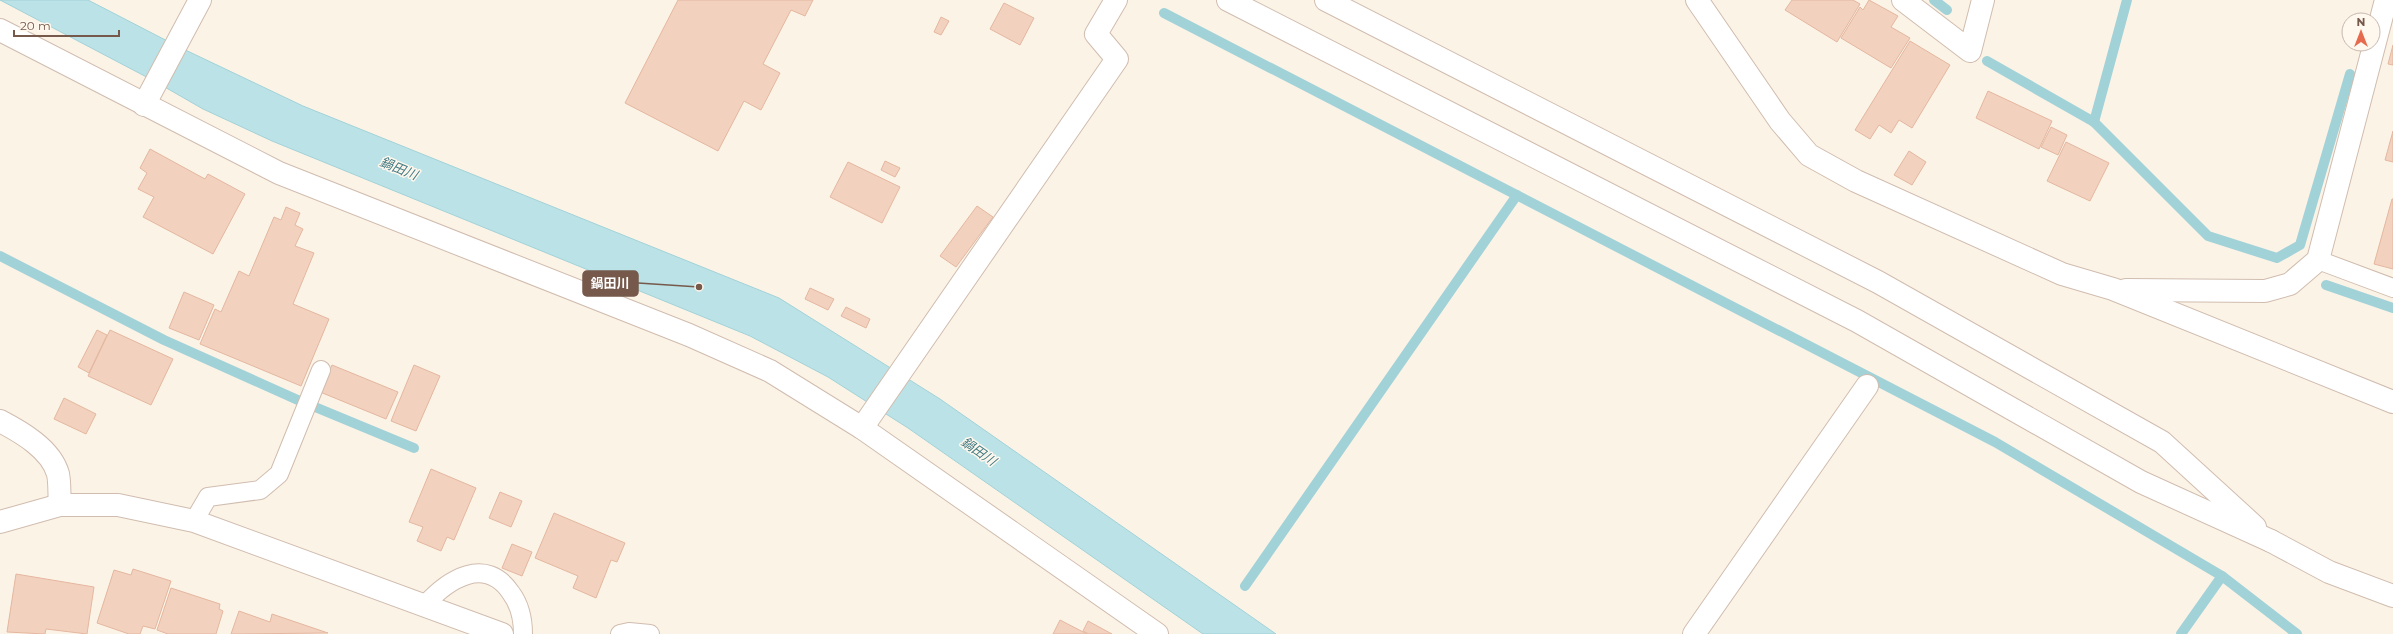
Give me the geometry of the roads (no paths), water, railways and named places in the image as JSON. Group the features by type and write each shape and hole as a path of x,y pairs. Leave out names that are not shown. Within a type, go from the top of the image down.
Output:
{"street":[{"path":"148,96 200,0"},
{"path":"866,422 1117,59 1096,34 1116,0"},
{"path":"1228,0 1857,321 2141,482 2271,541 2329,572 2393,596"},
{"path":"1326,0 1878,282 2162,442 2271,541"},
{"path":"1697,0 1780,121 1809,154 1856,181 2062,274 2113,290 2393,402"},
{"path":"1903,0 1970,51 1983,0"},
{"path":"2113,290 2265,291 2290,284 2318,260 2386,0"},
{"path":"0,30 148,96 279,173 689,335 770,371 866,422 1157,634"},
{"path":"1694,634 1867,386"},
{"path":"0,421 20,431 49,456 58,474 60,505"},
{"path":"0,522 60,505 118,505 194,521 502,634"}],"lane":[{"path":"2318,260 2393,288"},
{"path":"194,521 208,497 260,490 279,474 321,370"},
{"path":"424,606 437,592 453,582 473,573 488,573 496,576 505,584 517,601 523,622 523,634"},
{"path":"620,634 629,632 650,634"}],"water":[{"path":"0,0 88,0 177,46 303,106 779,298 940,399 1276,634 1203,634 908,428 828,377 750,336 272,141 203,109 156,82"}],"waterway":[{"path":"1934,0 1947,10"},
{"path":"2094,122 2127,0"},
{"path":"1164,13 1995,442 2222,576 2297,634"},
{"path":"1987,61 2094,122 2208,236 2277,258 2300,245 2350,74"},
{"path":"1245,586 1517,195"},
{"path":"0,256 164,340 300,401"},
{"path":"2326,285 2393,308"},
{"path":"315,407 414,448"},
{"path":"2181,634 2222,576"}],"place":[{"name":"鍋田川","path":"699,287"}]}
